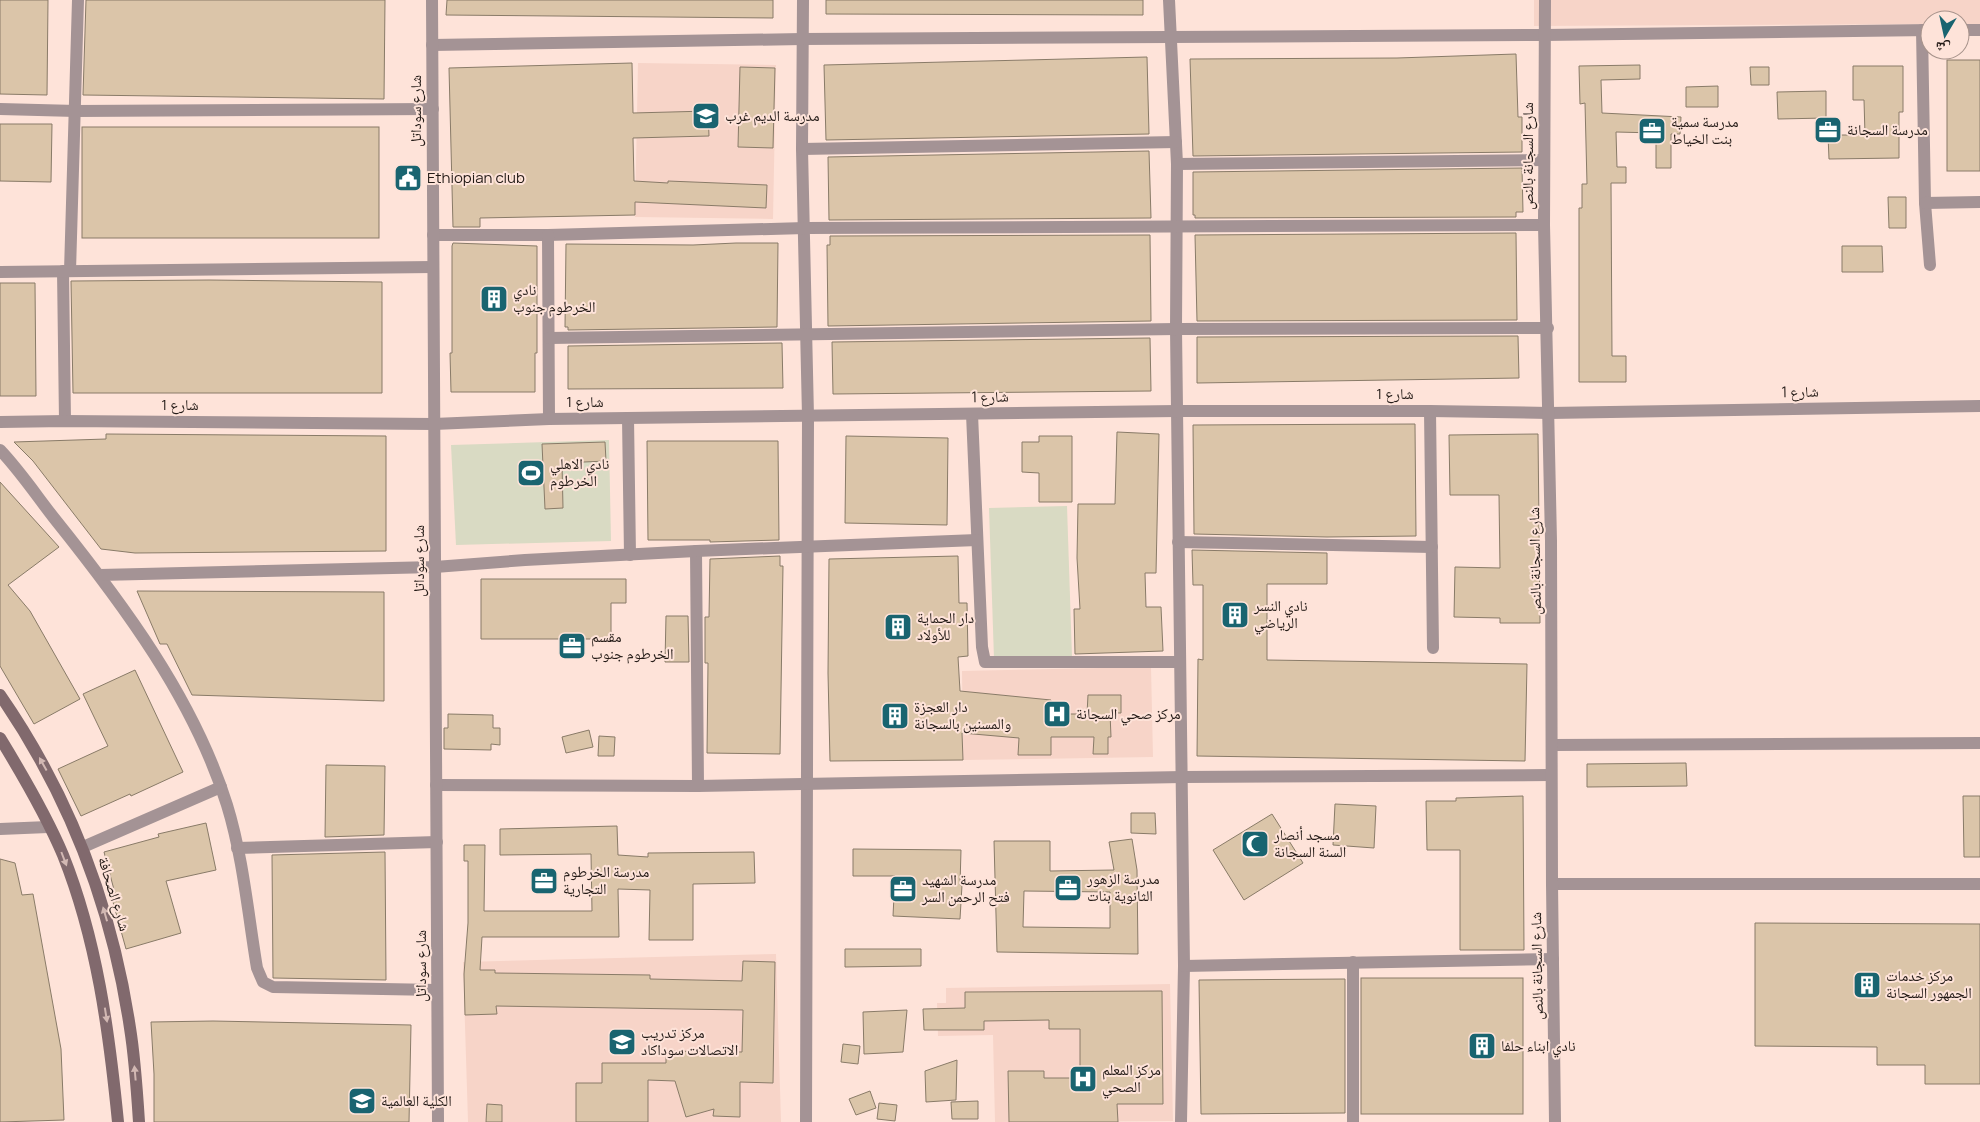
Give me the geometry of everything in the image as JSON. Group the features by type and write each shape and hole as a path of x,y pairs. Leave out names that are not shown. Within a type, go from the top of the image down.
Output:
{"main road":[{"name":"شارع الصحافة","path":"0,696 26,733 54,784 83,847 105,914 122,986 132,1044 140,1122"},
{"path":"0,738 22,774 63,855 83,914 102,990 118,1122"}],"street":[{"path":"65,420 67,271 76,112 78,0"},
{"name":"شارع سوداتل","path":"432,0 438,1122"},
{"path":"803,0 802,149 808,416 806,1122"},
{"path":"1170,0 1177,164 1176,329 1184,966 1181,1122"},
{"name":"شارع السجانة بالنص","path":"1545,0 1544,225 1552,541 1551,774 1555,1122"},
{"path":"432,45 802,39 1544,35 1920,30"},
{"path":"1926,60 1925,203 1930,265"},
{"path":"0,109 76,112 432,108"},
{"path":"802,149 1176,142"},
{"path":"1177,164 1544,160"},
{"path":"1925,203 1980,202"},
{"path":"433,235 548,235 805,228 1544,225"},
{"path":"548,235 549,419"},
{"path":"0,272 433,267"},
{"path":"549,338 1176,329 1548,328"},
{"name":"شارع 1","path":"0,422 65,420 434,424 549,419 1177,411 1549,413 1980,406"},
{"path":"1430,411 1433,648"},
{"path":"972,414 982,647 985,662 1180,662"},
{"path":"628,418 630,555"},
{"path":"0,450 100,575 176,690 200,735 221,787 237,848 260,978 267,985 437,990"},
{"path":"100,575 435,567 696,551 977,540"},
{"path":"1178,542 1432,547"},
{"path":"696,551 698,786"},
{"path":"1552,745 1980,744"},
{"path":"436,785 698,786 1183,777 1551,774"},
{"path":"83,847 221,787"},
{"path":"0,829 48,827"},
{"path":"237,848 437,842"},
{"path":"1552,884 1980,884"},
{"path":"1184,966 1553,959"},
{"path":"1353,962 1353,1122"}],"shaded area":[{"path":"1534,0 1980,0 1980,24 1970,24 1970,10 1920,10 1920,24 1534,26"},
{"name":"مدرسة الديم غرب","path":"638,63 776,65 773,219 635,217"},
{"name":"مركز صحي السجانة","path":"1151,667 1153,757 963,760 962,671"},
{"name":"مركز تدريب الاتصالات سوداكاد","path":"776,954 781,1122 468,1122 463,962"},
{"name":"مركز المعلم الصحي","path":"1170,984 1173,1121 995,1122 993,1035 938,1036 937,1003 946,1003 946,988"}],"green space":[{"name":"نادي الاهلي الخرطوم","path":"609,440 611,541 456,545 451,445"},
{"path":"1067,506 1072,657 994,659 989,508"}],"building":[{"path":"0,0 48,0 47,95 0,94"},
{"path":"86,0 385,0 384,99 83,95"},
{"path":"447,0 773,0 773,18 446,15"},
{"path":"826,0 1143,0 1143,15 826,14"},
{"path":"1516,54 1518,117 1522,117 1522,152 1193,156 1190,59 1397,58"},
{"path":"1147,57 1149,134 826,140 824,65"},
{"path":"1947,60 1980,60 1980,171 1947,171"},
{"path":"632,63 633,113 708,111 709,136 633,138 634,181 767,185 766,208 635,202 635,215 480,218 480,227 453,227 449,68"},
{"path":"1640,65 1640,79 1601,80 1602,113 1681,117 1680,134 1671,134 1671,168 1656,168 1656,133 1616,132 1617,167 1626,167 1626,183 1611,183 1612,356 1626,356 1626,382 1579,382 1579,208 1582,208 1582,184 1587,184 1585,103 1580,104 1579,66"},
{"path":"1853,66 1903,66 1903,112 1899,112 1899,158 1829,159 1828,135 1865,135 1864,100 1853,100"},
{"path":"740,67 775,68 773,148 738,147"},
{"path":"1750,67 1769,67 1769,85 1751,85"},
{"path":"1718,86 1718,107 1686,107 1686,87"},
{"path":"1826,91 1826,118 1778,119 1777,92"},
{"path":"0,124 52,124 51,182 0,181"},
{"path":"82,127 379,127 379,238 82,238"},
{"path":"1149,151 1151,218 829,220 828,157"},
{"path":"1522,168 1523,212 1516,212 1516,217 1195,218 1195,215 1193,215 1193,172"},
{"path":"1888,197 1906,197 1906,228 1889,228"},
{"path":"1516,233 1517,320 1197,321 1195,235"},
{"path":"1150,235 1151,321 828,326 827,245 830,245 830,236"},
{"name":"نادي الخرطوم جنوب","path":"453,243 537,246 535,392 451,392 450,353 452,353"},
{"path":"778,243 777,327 568,330 568,327 565,327 566,244 693,245"},
{"path":"1842,246 1882,246 1883,272 1842,272"},
{"path":"71,281 382,282 382,393 73,393"},
{"path":"0,283 35,283 36,396 0,396"},
{"path":"1518,336 1519,378 1197,383 1197,337"},
{"path":"1150,338 1151,391 833,394 832,342"},
{"path":"782,343 783,388 568,389 568,346"},
{"path":"1415,424 1416,536 1327,537 1194,534 1193,425"},
{"path":"1117,432 1159,434 1156,573 1145,573 1146,607 1161,607 1163,651 1075,654 1074,609 1080,609 1077,558 1078,504 1115,504"},
{"path":"106,434 386,436 386,551 135,553 101,549 33,461 14,442 106,439"},
{"path":"1538,434 1540,623 1500,623 1500,618 1454,617 1455,567 1500,568 1499,495 1450,495 1449,435"},
{"path":"846,436 948,438 947,525 845,523"},
{"path":"1039,436 1072,436 1072,502 1039,502 1039,473 1022,472 1022,442 1039,442"},
{"path":"647,441 778,441 779,540 710,542 710,540 648,540"},
{"path":"605,442 606,461 562,463 563,508 545,509 542,444"},
{"path":"0,482 59,547 8,585 30,611 80,699 34,724 0,666"},
{"path":"1192,550 1327,553 1327,584 1267,584 1267,660 1527,664 1525,761 1197,756 1198,659 1203,660 1203,585 1193,585"},
{"path":"780,556 780,566 783,566 780,754 707,753 708,663 705,663 705,617 709,617 710,559"},
{"path":"958,556 959,603 967,603 968,656 958,657 960,691 1051,700 1051,714 1087,714 1088,695 1121,695 1121,713 1110,713 1111,737 1108,737 1108,754 1093,754 1094,737 1051,737 1051,755 1018,755 1019,738 962,733 963,760 830,761 828,673 829,559"},
{"path":"481,579 626,579 626,603 611,603 611,639 481,639"},
{"path":"137,591 384,592 384,701 192,695 167,644 160,644"},
{"path":"666,616 688,616 689,662 665,662"},
{"path":"135,670 183,772 81,816 58,769 108,746 83,694"},
{"path":"448,714 493,715 493,728 500,728 500,745 491,744 491,750 444,749 444,728 448,728"},
{"path":"589,730 593,747 566,753 562,737"},
{"path":"599,736 615,737 614,756 598,756"},
{"path":"1686,763 1687,786 1587,787 1587,764"},
{"path":"326,765 385,766 384,835 325,837"},
{"path":"1523,796 1524,950 1460,950 1460,850 1427,850 1426,801 1456,801 1456,798"},
{"path":"1963,796 1980,796 1980,857 1964,857"},
{"path":"1335,804 1376,806 1374,848 1333,845"},
{"path":"1131,813 1155,813 1156,834 1131,833"},
{"path":"1272,814 1303,863 1244,900 1213,850"},
{"path":"206,823 216,870 166,881 181,933 126,949 113,902 117,901 104,852 159,837 158,834"},
{"path":"617,826 618,855 648,857 648,853 754,852 755,883 693,884 693,940 649,940 650,890 618,889 619,937 482,937 480,970 495,970 495,973 650,975 650,979 742,981 743,961 775,962 773,1083 740,1082 740,1117 713,1116 714,1109 686,1117 675,1081 648,1080 648,1122 576,1122 576,1083 602,1083 602,1063 666,1063 666,1051 742,1052 743,1010 496,1006 497,1014 465,1015 464,974 468,923 468,861 464,861 464,845 485,845 484,911 592,911 591,854 500,855 500,829"},
{"path":"1132,839 1137,870 1138,954 997,952 994,841 1050,841 1050,871 1114,870 1109,842","holes":["1024,891 1110,892 1110,928 1023,927"]},
{"path":"853,849 961,850 960,885 962,885 960,919 893,916 895,876 853,876"},
{"path":"385,852 386,980 273,978 272,855"},
{"path":"0,859 15,863 22,895 33,894 61,1049 64,1120 0,1122"},
{"name":"مركز خدمات الجمهور السجانة","path":"1755,923 1980,924 1980,1084 1925,1084 1925,1065 1877,1065 1877,1047 1755,1046"},
{"path":"845,949 921,949 921,966 845,967"},
{"path":"1361,978 1523,978 1523,1114 1361,1114"},
{"path":"1345,979 1345,1113 1201,1114 1199,980"},
{"name":"مركز المعلم الصحي","path":"1162,991 1163,1104 1117,1104 1118,1122 1009,1122 1008,1071 1044,1071 1044,1078 1080,1078 1080,1029 1049,1029 1049,1020 984,1021 984,1030 924,1030 923,1009 965,1008 965,992"},
{"path":"907,1010 903,1052 864,1054 863,1012"},
{"path":"213,1021 411,1025 409,1122 154,1122 151,1022"},
{"path":"843,1044 860,1046 858,1064 841,1062"},
{"path":"957,1060 956,1100 926,1102 925,1071"},
{"path":"870,1091 876,1108 856,1115 849,1099"},
{"path":"978,1101 978,1119 952,1119 951,1102"},
{"path":"879,1103 897,1105 895,1121 877,1119"},
{"path":"487,1104 502,1105 502,1122 486,1122"}],"place":[{"name":"مدرسة الديم غرب","path":"706,116"},
{"name":"مدرسة السجانة","path":"1828,130"},
{"name":"مدرسة سمية بنت الخياط","path":"1652,131"},
{"name":"Ethiopian club","path":"408,178"},
{"name":"نادي الخرطوم جنوب","path":"494,299"},
{"name":"نادي الاهلي الخرطوم","path":"531,473"},
{"name":"نادي النسر الرياضي","path":"1235,615"},
{"name":"دار الحماية للأولاد","path":"898,627"},
{"name":"مقسم الخرطوم جنوب","path":"572,646"},
{"name":"مركز صحي السجانة","path":"1057,714"},
{"name":"دار العجزة والمسنين بالسجانة","path":"895,716"},
{"name":"مسجد أنصار السنة السجانة","path":"1255,844"},
{"name":"مدرسة الخرطوم التجارية","path":"544,881"},
{"name":"مدرسة الزهور الثانوية بنات","path":"1068,888"},
{"name":"مدرسة الشهيد فتح الرحمن السر","path":"903,889"},
{"name":"مركز خدمات الجمهور السجانة","path":"1867,985"},
{"name":"مركز تدريب الاتصالات سوداكاد","path":"622,1042"},
{"name":"نادي ابناء حلفا","path":"1482,1046"},
{"name":"مركز المعلم الصحي","path":"1083,1079"},
{"name":"الكلية العالمية","path":"362,1101"}]}
